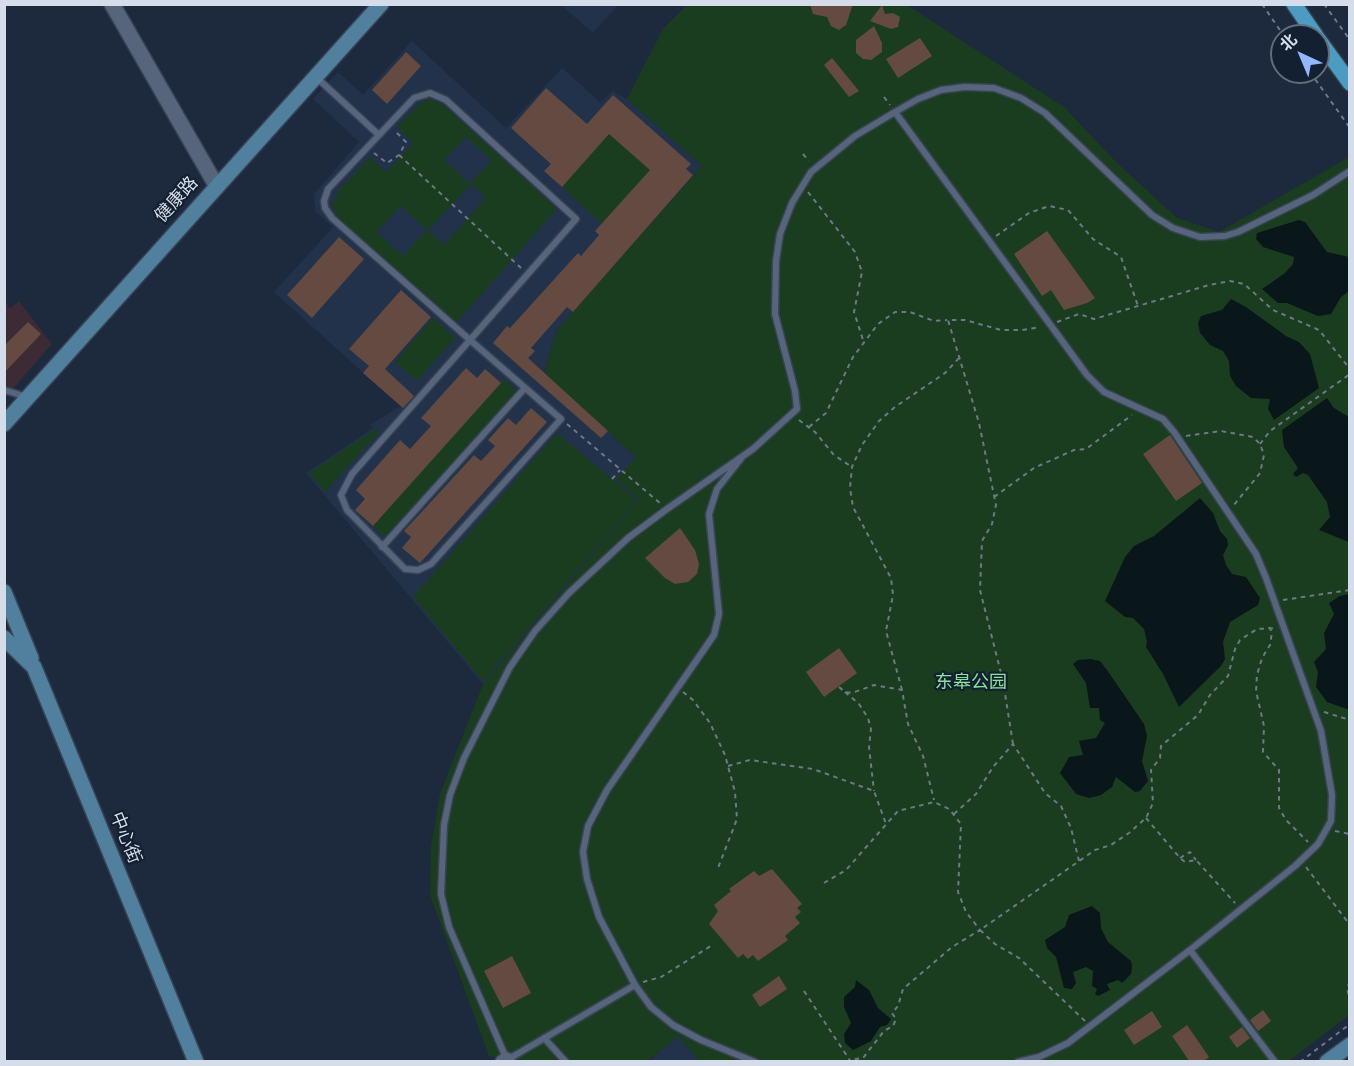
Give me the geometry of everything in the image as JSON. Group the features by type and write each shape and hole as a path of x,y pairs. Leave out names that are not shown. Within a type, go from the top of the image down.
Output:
{"main road":[{"name":"健康路","path":"4,424 216,185 381,4"},
{"path":"1294,4 1308,24"},
{"path":"1330,55 1350,83"},
{"path":"4,592 34,667"},
{"name":"中心街","path":"4,638 34,667 196,1062"},
{"path":"4,652 34,667"},
{"path":"1327,1062 1350,1045"}],"street":[{"path":"112,4 216,185"}],"lane":[{"path":"316,76 381,132"},
{"path":"635,985 505,1061 449,927 441,894 444,825 450,795 487,710 510,667 535,632 597,566 667,509 742,456 797,409 795,391 775,314 776,261 780,234 792,203 811,172 847,143 896,112 933,93 964,87 994,88 1021,98 1045,113 1152,215 1173,228 1200,237 1225,236 1238,232 1313,195 1350,171"},
{"path":"373,141 328,189 324,201 328,213 470,340 560,418 425,568 405,569 382,547 344,505 341,495 343,488 470,340 576,219 439,97 430,93 414,98 373,141"},
{"path":"896,112 1087,375 1104,392 1163,419 1228,511 1256,554 1321,731 1329,766 1332,808 1327,830 1315,848 1190,950 1090,1027 1053,1052 1018,1062"},
{"path":"382,547 525,388"},
{"path":"4,390 27,397"},
{"path":"742,456 717,489 710,514 710,545 719,614 714,635 607,790 588,826 584,852 587,879 599,917 635,985 651,1007 673,1025 701,1040 756,1062"},
{"path":"1190,950 1275,1062"},
{"path":"544,1038 566,1062"}],"path":[{"path":"1262,4 1276,24"},
{"path":"1324,4 1350,40"},
{"path":"1319,84 1350,128"},
{"path":"373,141 373,151 384,162 391,162 399,155 406,146 405,140 394,130 381,132"},
{"path":"399,155 528,274"},
{"path":"803,185 855,252 862,272 854,312 863,340"},
{"path":"989,241 1029,213 1049,206 1068,210 1093,239 1121,257 1138,306"},
{"path":"809,428 825,413 836,396 840,379 863,340 878,324 896,312 910,312 934,321 965,320 1001,330 1022,330 1050,325 1079,314 1094,319 1230,281 1244,284 1273,310 1319,330 1350,369"},
{"path":"948,320 978,423 996,505 992,524 982,541 980,590 1003,681 1012,744 1044,793 1061,806 1071,828 1079,861"},
{"path":"934,802 923,756 908,724 902,690 886,631 886,617 892,595 891,578 853,507 850,488 852,467 862,445 879,422 895,407 945,373 960,357"},
{"path":"1260,444 1270,431 1350,374"},
{"path":"994,497 1034,468 1074,450 1086,449 1142,408"},
{"path":"791,416 809,428 844,464 852,467"},
{"path":"560,418 667,509"},
{"path":"1179,439 1192,433 1212,430 1253,437 1260,444 1264,455 1260,473 1228,511"},
{"path":"612,479 620,470"},
{"path":"1274,601 1350,590"},
{"path":"1269,627 1272,638 1257,675 1256,691 1264,726 1263,753 1279,770 1278,797 1286,820 1315,848"},
{"path":"804,991 851,1061 862,1058 884,1031 893,1026 896,1019 892,1013 898,1005 903,989 952,947 1095,850 1111,845 1146,818 1153,803 1151,770 1160,758 1161,746 1198,715 1210,695 1228,676 1235,649 1240,640 1257,629 1269,627 1285,630"},
{"path":"845,692 852,693 874,685 902,690"},
{"path":"839,687 859,704 868,718 871,729 869,747 873,791 885,824"},
{"path":"679,688 693,700 710,723 728,766 735,792 738,819 718,868"},
{"path":"1311,705 1334,717 1350,720"},
{"path":"954,814 976,794 993,767 1012,744"},
{"path":"728,766 750,760 792,765 813,769 873,791"},
{"path":"824,883 846,870 898,811 934,802 954,814 961,824 958,892 966,912 995,944 1019,958 1090,1027"},
{"path":"1146,818 1180,858 1185,862 1196,860"},
{"path":"1327,830 1350,834"},
{"path":"1180,858 1190,852 1240,910"},
{"path":"1302,860 1350,925"},
{"path":"635,985 661,977 714,944"},
{"path":"1350,982 1347,988 1350,1000"},
{"path":"1300,1062 1350,1024"}],"shaded area":[{"path":"561,5 618,5 593,33"},
{"path":"412,41 506,128 562,68 601,103 612,91 627,99 702,166 557,330 544,372 636,457 639,499 483,684 306,473 373,428 370,425 400,406 274,292 333,227 315,211 314,194 359,142 313,99 338,72 363,95"},
{"path":"1299,220 1305,222 1327,252 1349,257 1349,291 1341,297 1331,314 1318,316 1287,303 1278,303 1262,289 1285,273 1293,264 1294,257 1263,247 1256,239 1257,233"},
{"path":"1231,299 1286,336 1299,342 1310,354 1319,388 1274,420 1268,409 1270,399 1251,398 1236,386 1230,376 1229,361 1223,351 1210,345 1200,333 1198,323 1201,316 1222,310"},
{"path":"19,301 52,344 5,398 5,302 10,308"},
{"path":"1327,398 1334,408 1349,417 1349,542 1319,530 1330,517 1327,502 1308,475 1303,473 1296,477 1293,474 1298,468 1284,447 1282,430"},
{"path":"1200,498 1213,513 1220,531 1227,539 1228,545 1223,555 1226,565 1232,574 1246,577 1260,598 1258,605 1230,622 1223,642 1225,659 1221,666 1179,707 1163,674 1146,647 1144,629 1133,618 1125,617 1105,601 1125,557 1134,546 1154,536"},
{"path":"1349,594 1350,708 1347,709 1327,702 1316,687 1318,672 1314,662 1326,649 1324,633 1334,614 1329,603 1340,596"},
{"path":"1078,660 1100,661 1144,724 1147,736 1142,761 1148,781 1140,791 1135,792 1116,777 1112,787 1101,795 1089,798 1076,794 1060,773 1069,757 1083,755 1079,741 1096,738 1105,723 1100,720 1099,708 1090,708 1086,683 1073,664"},
{"path":"1092,906 1100,913 1101,928 1108,942 1131,961 1132,966 1131,974 1122,983 1118,980 1107,984 1110,990 1098,996 1095,994 1097,989 1092,986 1093,971 1086,967 1073,972 1076,983 1072,989 1064,988 1056,957 1047,948 1045,940 1065,927 1069,915"},
{"path":"856,980 869,990 878,1008 891,1019 887,1025 880,1027 871,1041 853,1050 845,1043 844,1034 851,1023 844,1007 844,997 855,987"},
{"path":"678,1035 700,1061 648,1062"}],"green space":[{"name":"东皋公园","path":"687,5 907,5 1064,107 1116,162 1177,218 1219,232 1349,157 1349,1015 1289,1061 700,1062 678,1036 648,1061 515,1061 489,1056 430,895 431,846 440,794 483,684 639,499 616,479 636,457 544,373 557,330 702,166 627,99 663,29"},
{"path":"430,99 442,104 557,209 456,323 339,219 332,205 338,191 370,157 386,172 413,143 397,127 422,102","holes":["466,137 492,160 470,184 444,160","471,184 486,198 444,245 428,230","401,206 427,230 403,256 376,232"]},
{"path":"609,134 650,170 602,224 562,187"},
{"path":"433,318 455,338 417,381 395,362"},
{"path":"504,379 517,391 385,537 373,526"},
{"path":"375,429 379,432 325,492 309,473"},
{"path":"557,433 637,500 483,681 413,597"}],"building":[{"path":"810,4 853,4 846,25 839,30 831,26 827,17 813,14"},
{"path":"882,5 885,14 893,13 900,17 898,27 891,29 870,21"},
{"path":"874,26 882,43 882,52 871,60 863,59 856,53 856,40"},
{"path":"920,38 932,56 898,78 886,59"},
{"path":"406,52 421,66 387,104 372,90"},
{"path":"832,58 859,91 849,97 824,65"},
{"path":"546,88 587,124 613,95 691,164 686,169 693,175 573,312 567,307 531,348 535,351 528,358 608,431 601,438 493,343 507,326 510,328 578,253 581,256 599,235 595,231 650,170 609,134 562,187 544,171 551,164 511,128"},
{"path":"1047,231 1095,298 1064,310 1051,290 1042,296 1014,254"},
{"path":"339,237 364,259 312,318 287,295"},
{"path":"401,290 431,317 385,369 414,396 403,408 363,373 369,366 349,349"},
{"path":"28,322 41,334 4,373 4,346"},
{"path":"466,368 477,378 485,369 501,383 373,526 355,510 365,499 356,490 400,440 410,449 431,426 421,418"},
{"path":"531,408 547,422 420,563 402,548 411,537 404,531 474,455 481,461 495,446 488,440 508,418 516,425"},
{"path":"1170,435 1202,483 1176,501 1143,454"},
{"path":"680,528 695,550 699,564 697,574 688,582 675,584 665,578 645,558"},
{"path":"839,648 857,673 824,697 806,672"},
{"path":"772,869 802,904 797,908 801,912 795,917 800,923 785,936 788,940 758,961 753,955 748,959 743,954 738,958 709,924 718,911 714,905 731,891 729,889 754,871 759,876"},
{"path":"512,956 531,993 503,1008 484,971"},
{"path":"779,976 787,989 760,1007 752,995"},
{"path":"1263,1010 1271,1021 1258,1031 1250,1020"},
{"path":"1152,1011 1162,1027 1134,1045 1124,1030"},
{"path":"1187,1025 1209,1057 1202,1062 1190,1062 1172,1036"},
{"path":"1242,1027 1250,1038 1237,1048 1229,1037"}]}
